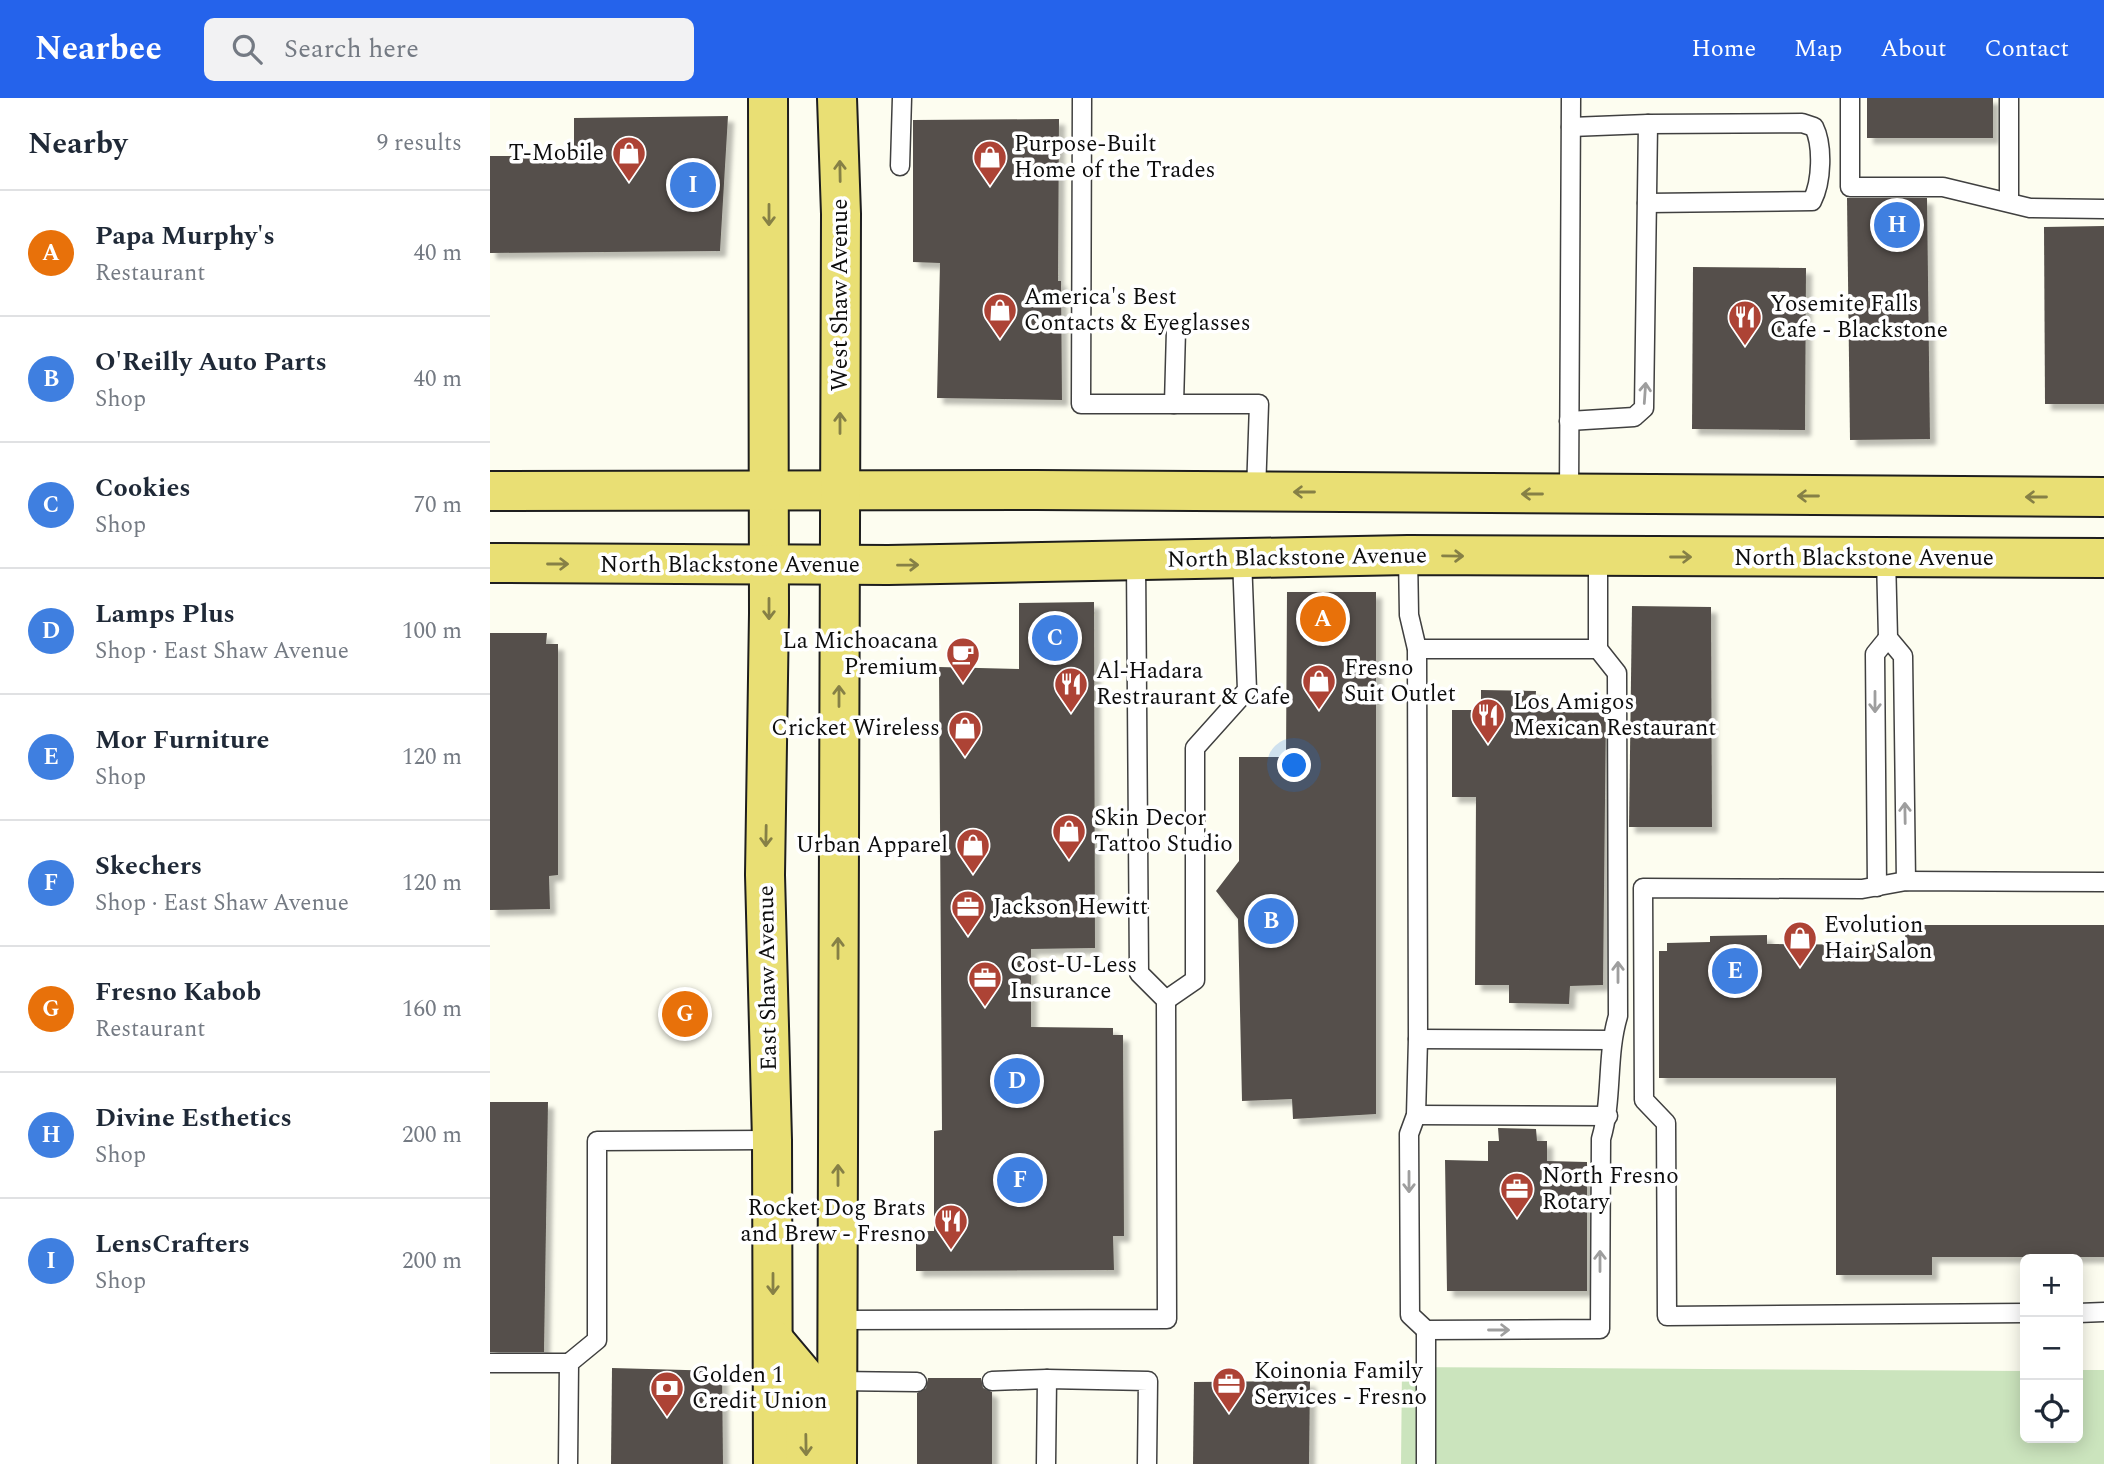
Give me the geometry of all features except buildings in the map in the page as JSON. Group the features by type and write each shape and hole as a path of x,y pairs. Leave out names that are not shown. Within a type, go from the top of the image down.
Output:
{"main road":[{"path":"768,98 768,491"},
{"name":"West Shaw Avenue","path":"837,98 841,214 840,492"},
{"path":"490,491 2104,497"},
{"name":"East Shaw Avenue","path":"768,491 765,875 772,1140 774,1464"},
{"path":"837,1464 840,492"},
{"name":"North Blackstone Avenue","path":"490,563 839,566 1408,555 1598,558 2104,558"},
{"path":"773,1339 805,1377 806,1464"}],"lane":[{"path":"900,166 902,98"},
{"path":"1082,98 1081,404 1259,404 1255,492"},
{"path":"1569,495 1571,98"},
{"path":"1850,98 1850,187 1943,187 2030,208 2104,209"},
{"path":"2009,98 2009,202"},
{"path":"1571,127 1802,123 1814,127 1819,137 1817,191 1812,201 1647,203"},
{"path":"1569,421 1634,417 1644,408 1648,124"},
{"path":"1174,404 1176,330"},
{"path":"1408,555 1409,615 1417,649 1418,1039 1416,1115 1409,1134 1410,1315 1426,1330 1600,1329 1601,1139 1608,1116 1611,1040 1618,1016 1617,673 1598,649 1598,558"},
{"path":"1886,557 1888,638 1903,656 1906,881"},
{"path":"1166,1000 1195,980 1195,748 1247,690 1242,558"},
{"path":"838,1320 1167,1319 1166,1000 1139,973 1136,561"},
{"path":"1877,887 1875,654 1888,638"},
{"path":"1417,649 1598,649"},
{"path":"2020,1313 1667,1316 1666,1123 1644,1100 1643,888 1877,887 1906,881 2104,882"},
{"path":"1418,1039 1611,1040"},
{"path":"1416,1115 1608,1116"},
{"path":"490,1363 569,1363 597,1340 597,1141 772,1140"},
{"path":"2083,1313 2104,1312"},
{"path":"1426,1330 1426,1464"},
{"path":"568,1464 569,1363"},
{"path":"1046,1464 1047,1379"},
{"path":"837,1381 917,1382"},
{"path":"992,1381 1148,1381 1147,1464"}],"green space":[{"path":"1402,1367 2020,1371 2020,1443 2083,1443 2083,1370 2104,1370 2104,1464 1401,1464"}],"place":[{"name":"T-Mobile","path":"629,183"},
{"name":"LensCrafters","path":"693,185"},
{"name":"Purpose-Built Home of the Trades","path":"990,187"},
{"name":"Divine Esthetics","path":"1897,225"},
{"name":"America's Best Contacts & Eyeglasses","path":"1000,340"},
{"name":"Yosemite Falls Cafe - Blackstone","path":"1745,347"},
{"name":"Papa Murphy's","path":"1323,619"},
{"name":"Cookies","path":"1055,638"},
{"name":"La Michoacana Premium","path":"963,684"},
{"name":"Fresno Suit Outlet","path":"1319,711"},
{"name":"Al-Hadara Restraurant & Cafe","path":"1071,714"},
{"name":"Los Amigos Mexican Restaurant","path":"1488,745"},
{"name":"Cricket Wireless","path":"965,758"},
{"name":"Skin Decor Tattoo Studio","path":"1069,861"},
{"name":"Urban Apparel","path":"973,875"},
{"name":"O'Reilly Auto Parts","path":"1271,921"},
{"name":"Jackson Hewitt","path":"968,937"},
{"name":"Evolution Hair Salon","path":"1800,968"},
{"name":"Mor Furniture","path":"1735,971"},
{"name":"Cost-U-Less Insurance","path":"985,1008"},
{"name":"Fresno Kabob","path":"685,1014"},
{"name":"Lamps Plus","path":"1017,1081"},
{"name":"Skechers","path":"1020,1180"},
{"name":"North Fresno Rotary","path":"1517,1219"},
{"name":"Rocket Dog Brats and Brew - Fresno","path":"951,1251"},
{"name":"Koinonia Family Services - Fresno","path":"1229,1414"},
{"name":"Golden 1 Credit Union","path":"667,1418"}]}
